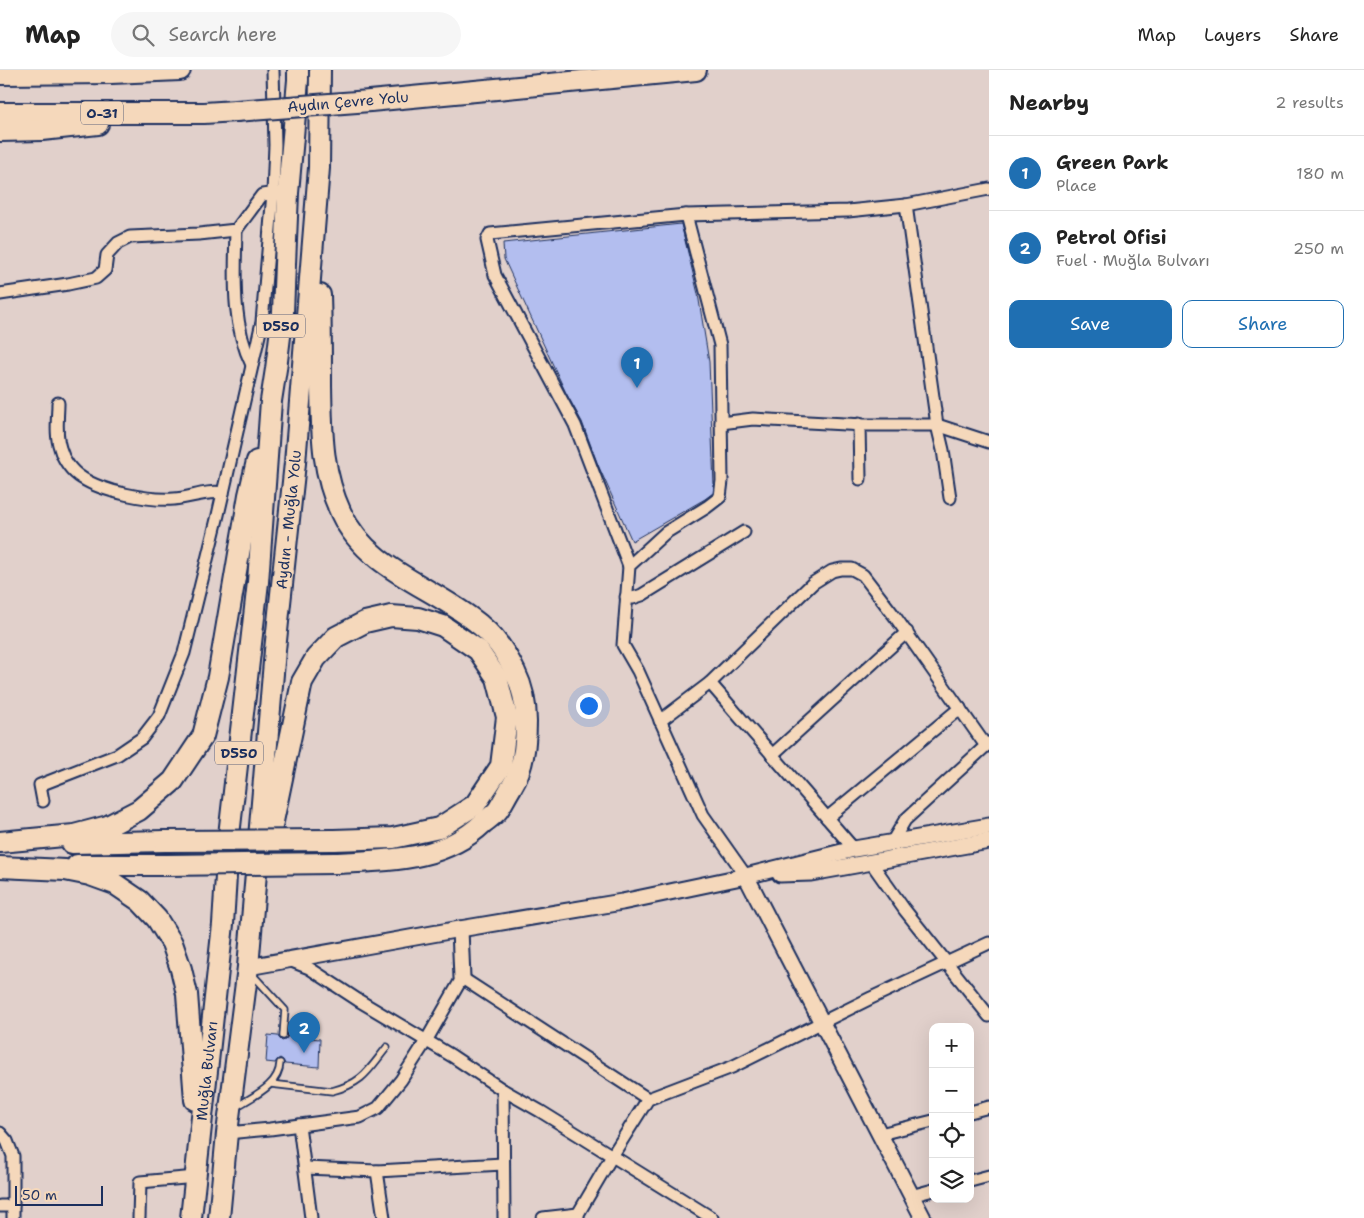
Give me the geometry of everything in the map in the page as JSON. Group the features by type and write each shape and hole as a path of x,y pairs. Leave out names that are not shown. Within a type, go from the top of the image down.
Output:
{"highway":[{"path":"0,74 180,70"},
{"name":"Aydın - Muğla Yolu","path":"223,924 228,844 258,582 271,401 282,312 280,193 298,70"},
{"name":"Aydın - Muğla Yolu","path":"248,965 275,650 295,463 319,168 320,70"},
{"name":"Aydın Çevre Yolu","path":"0,113 236,112 696,70"},
{"path":"0,131 42,130 204,113"},
{"path":"0,866 335,863 418,856 448,847 474,832 497,811 516,780 526,744 526,708 520,682 510,660 496,641 481,626 459,609 402,576 375,557 355,537 341,514 333,494 326,472 322,443 319,168"},
{"path":"0,843 74,835 108,826 140,810 173,782 203,736 218,677 249,495 271,401"},
{"path":"0,843 165,842 334,840 393,838 439,828 476,805 501,766 506,717 497,678 478,650 443,626 418,618 391,616 365,622 336,637 316,658 302,682 273,817 261,905 248,965"},
{"path":"0,866 65,870 90,875 115,884 140,900 157,919 172,943 181,969 186,994 198,1151"},
{"name":"Muğla Bulvarı","path":"191,1218 223,924"},
{"name":"Muğla Bulvarı","path":"219,1218 227,1133 248,965"}],"main road":[{"path":"248,965 288,960 622,902 746,876 854,849 989,826"},
{"path":"746,876 810,873 989,841"},
{"path":"746,876 923,1218"},
{"path":"460,929 462,978"}],"street":[{"path":"43,801 40,785 117,754 142,738 159,716 184,652 262,322 280,193 275,145 273,70"},
{"path":"746,876 703,815 638,671 623,645 629,566 575,425 495,275 487,240 490,234 686,215 848,211 906,205 989,189"},
{"path":"252,365 240,332 235,290 236,230 262,195 280,193"},
{"path":"906,205 937,425 943,450 950,498"},
{"path":"629,566 665,533 720,497 722,481 720,345 686,215"},
{"path":"0,294 96,278 105,270 107,255 118,243 130,237 199,234 236,230"},
{"path":"58,403 58,439 60,449 69,466 83,479 105,488 153,499 178,499 211,492 223,493"},
{"path":"721,423 753,419 859,424 937,425 989,442"},
{"path":"859,424 860,478"},
{"path":"626,597 633,598 642,595 744,532"},
{"path":"660,721 710,683 813,583 832,572 841,569 852,569 863,576 907,632 988,745 906,820 892,842"},
{"path":"772,755 907,632"},
{"path":"710,683 854,849"},
{"path":"827,818 960,708"},
{"path":"870,861 904,909 989,1016"},
{"path":"543,1218 578,1216 612,1156 648,1099 732,1067 871,998 989,943"},
{"path":"288,960 309,968 707,1217"},
{"path":"227,1133 360,1117 378,1108 401,1080 462,978 648,1099"},
{"path":"503,1090 504,1218"},
{"path":"974,1111 989,1107"},
{"path":"880,1134 929,1122"},
{"path":"299,1125 311,1218"},
{"path":"0,1133 7,1141 13,1156 13,1218"},
{"path":"304,1168 377,1171 503,1164"},
{"path":"377,1171 384,1218"},
{"path":"974,1179 989,1176"},
{"path":"139,1218 140,1182 196,1177"},
{"path":"911,1196 929,1191"},
{"path":"0,1206 13,1206"}],"lane":[{"path":"248,965 285,1010 282,1036"},
{"path":"271,1084 332,1091 341,1089 366,1075 387,1047"},
{"path":"230,1111 271,1084 280,1071 280,1063"}],"building":[{"path":"681,224 698,294 709,362 713,493 632,541 598,465 582,422 566,393 504,259 503,243"},
{"path":"268,1035 278,1036 282,1041 288,1036 320,1039 319,1067 285,1064 280,1058 275,1063 266,1062"}],"place":[{"name":"Green Park","path":"637,388"},
{"name":"Petrol Ofisi","path":"304,1053"}]}
